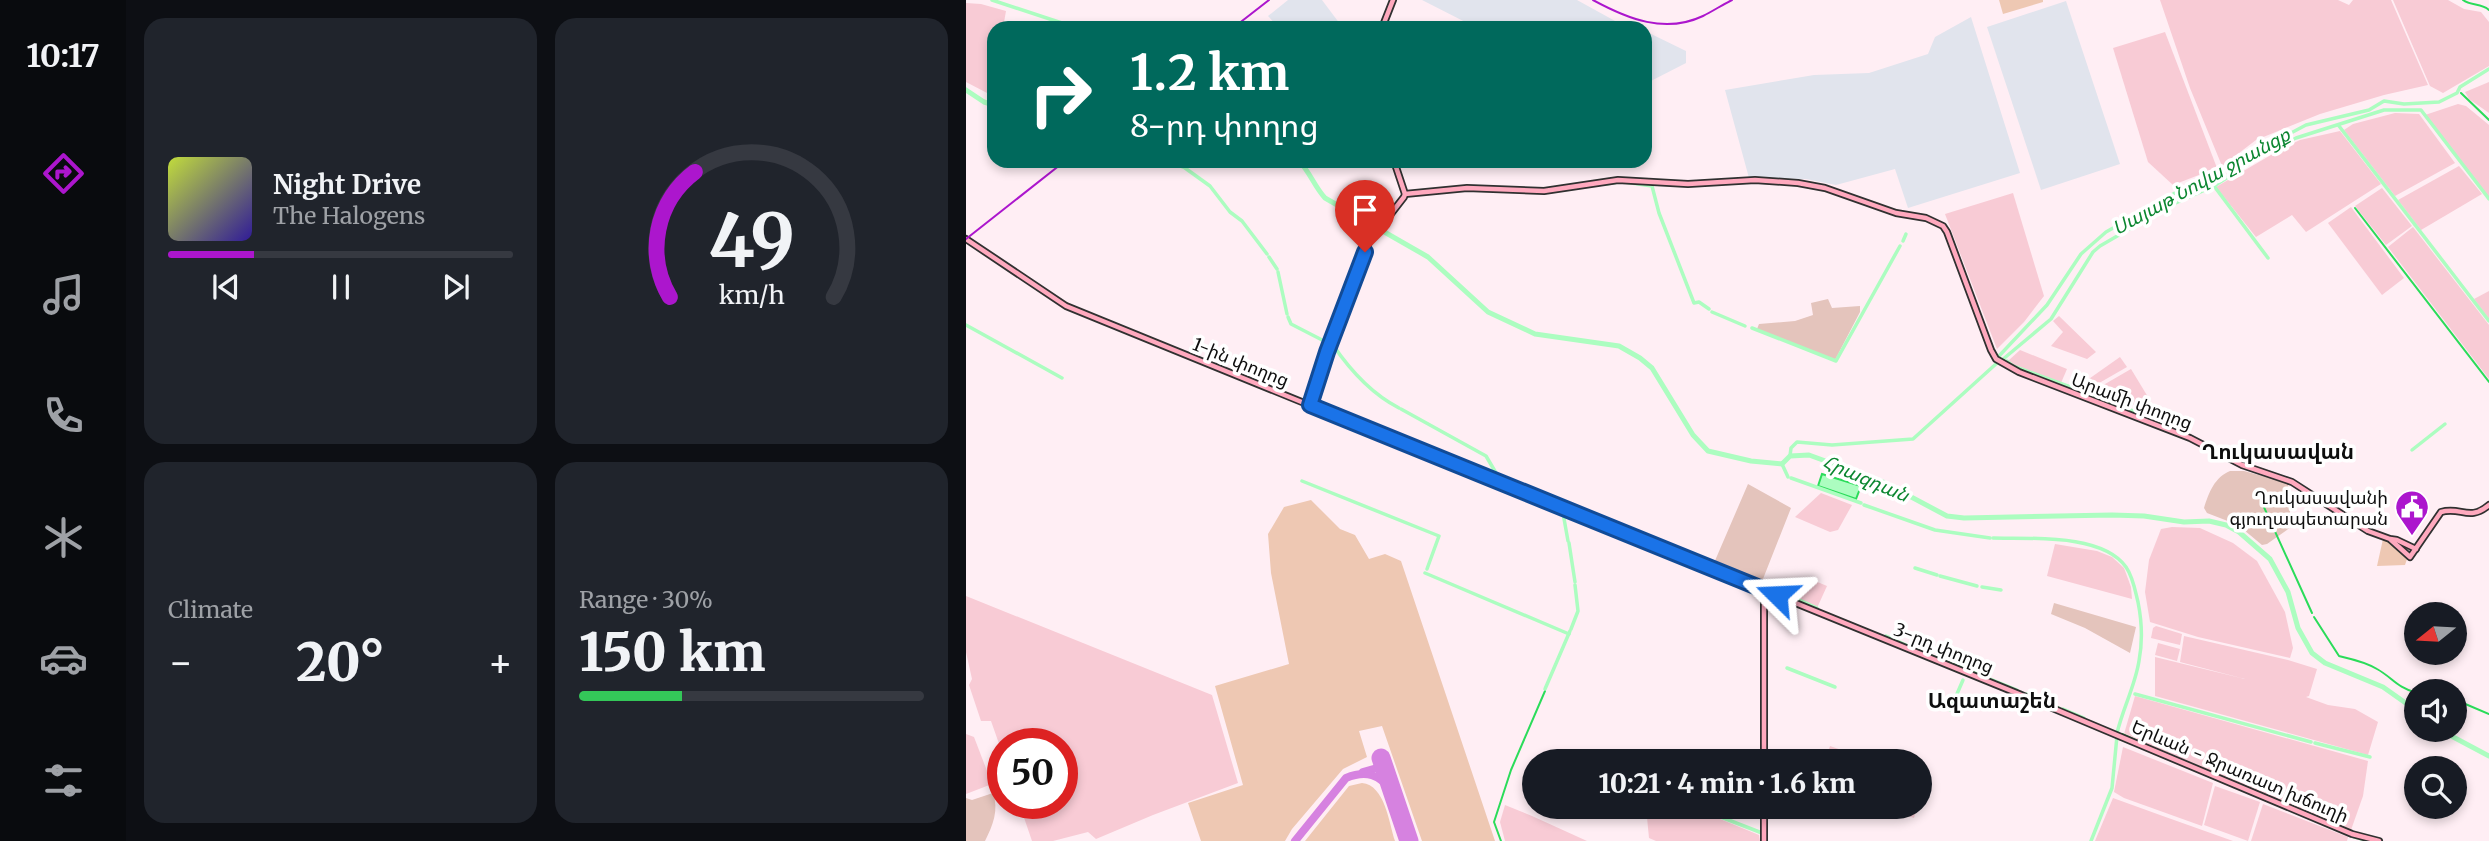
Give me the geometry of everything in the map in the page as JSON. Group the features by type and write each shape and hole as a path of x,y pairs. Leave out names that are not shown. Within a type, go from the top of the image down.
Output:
{"main road":[{"path":"1385,21 1393,0"},
{"path":"1310,405 1327,352 1370,240 1405,194 1396,168"},
{"name":"Արամի փողոց","path":"1405,194 1467,188 1544,191 1618,180 1688,184 1755,180 1817,186 1896,213 1926,218 1943,226 1995,358 2008,367 2190,438 2242,465 2292,482 2310,491 2368,531 2416,548"},
{"name":"1-ին փողոց","path":"966,239 1060,303 1762,589"},
{"name":"Արամի փողոց","path":"2390,539 2410,557 2441,512 2451,510 2473,514 2481,512 2489,505"},
{"path":"1762,589 1764,749"},
{"name":"3-րդ փողոց","path":"1762,589 2118,735"},
{"name":"Երևան - Ջրառատ խճուղի","path":"2118,735 2353,834 2379,841"},
{"path":"1764,819 1764,841"}],"shaded area":[{"path":"1288,0 1322,0 1338,21 1273,21 1268,16"},
{"path":"1422,0 1577,0 1615,21 1463,21"},
{"path":"1999,0 2043,0 2043,2 2003,14"},
{"path":"2160,0 2338,0 2349,5 2353,0 2391,0 2428,85 2320,114 2256,140 2222,166 2190,88"},
{"path":"2393,0 2448,0 2464,9 2481,12 2489,22 2489,66 2443,93 2430,86"},
{"path":"2066,1 2120,164 2041,190 1987,27"},
{"path":"966,3 1006,11 1004,21 987,21 987,93 966,82"},
{"path":"1971,17 2020,173 1908,208 1895,169 1836,185 1806,179 1749,178 1725,90 1814,75 1869,73 1928,54 1935,37"},
{"path":"2165,32 2217,168 2173,185 2148,162 2113,48"},
{"path":"1652,34 1686,51 1686,63 1652,80"},
{"path":"2489,82 2489,113 2469,99 2465,92"},
{"path":"2458,104 2466,106 2489,125 2489,198 2425,115"},
{"path":"2395,113 2419,114 2455,163 2395,196 2344,130 2353,124"},
{"path":"2340,131 2381,184 2306,232 2292,215 2256,237 2216,187 2300,140"},
{"path":"2459,166 2482,194 2421,230 2398,200"},
{"path":"2382,188 2412,226 2386,245 2355,206"},
{"path":"2013,193 2044,296 2024,322 1997,349 1945,214"},
{"path":"2351,207 2404,278 2382,295 2328,223"},
{"path":"2413,227 2489,325 2489,379 2388,247"},
{"path":"2489,291 2489,319 2474,299"},
{"path":"1828,299 1832,308 1860,306 1860,312 1835,360 1757,329 1759,324 1795,321 1813,315 1811,303"},
{"path":"2059,316 2096,352 2087,359 2051,346 2063,332 2053,321"},
{"path":"2020,350 2067,369 2061,383 2008,361"},
{"path":"2120,357 2127,367 2087,390 2076,388"},
{"path":"2131,369 2148,397 2137,404 2131,406 2093,391"},
{"path":"2230,471 2244,471 2288,483 2291,527 2262,545 2238,525 2207,513 2204,508 2213,486 2220,477"},
{"path":"1822,474 1861,486 1856,499 1818,486"},
{"path":"1748,484 1791,508 1761,584 1723,571 1724,568 1714,563"},
{"path":"1821,493 1852,505 1838,530 1830,532 1795,517"},
{"path":"1311,500 1340,529 1355,535 1369,559 1385,554 1401,561 1495,841 1422,841 1382,726 1359,731 1367,757 1343,769 1285,841 1201,841 1188,803 1243,785 1215,686 1289,664 1271,573 1268,534 1284,507"},
{"path":"2200,528 2233,543 2257,561 2285,612 2293,648 2290,658 2198,637 2150,622 2145,592 2149,560 2161,529"},
{"path":"2383,539 2391,542 2407,559 2405,565 2377,566"},
{"path":"2055,544 2097,551 2112,557 2124,568 2132,599 2047,576"},
{"path":"1808,578 1827,586 1817,608 1799,599"},
{"path":"966,596 1212,695 1238,783 1096,839 1088,832 1053,841 1032,841 1024,819 1078,819 1078,728 993,728 991,721 981,721 969,685 972,679 966,652"},
{"path":"2054,603 2136,627 2130,653 2085,628 2051,614"},
{"path":"2156,626 2182,634 2180,645 2151,638"},
{"path":"2184,636 2317,669 2309,696 2306,697 2328,705 2355,709 2378,722 2368,755 2155,696 2155,657 2245,679 2180,662"},
{"path":"2158,643 2180,649 2177,661 2155,655"},
{"path":"2135,696 2368,761 2363,796 2351,830 2124,734"},
{"path":"966,734 974,737 987,771 987,786 966,794"},
{"path":"2123,747 2213,783 2202,826 2114,792"},
{"path":"1362,783 1370,785 1381,797 1395,841 1305,841 1349,786"},
{"path":"2215,786 2260,802 2248,841 2204,825"},
{"path":"987,795 987,819 993,819 985,841 966,841 966,798 972,800"},
{"path":"2113,798 2160,815 2233,841 2095,841"},
{"path":"2263,804 2348,837 2347,841 2251,841"},
{"path":"1505,805 1522,812 1522,819 1539,819 1587,841 1505,841 1500,822"},
{"path":"1647,819 1720,819 1759,835 1760,841 1656,841 1649,838"}],"waterway":[{"path":"992,0 1056,21"},
{"path":"2463,0 2489,10"},
{"name":"Սայաթ Նովա ջրանցք","path":"1999,356 2047,305 2081,254 2106,232 2175,193 2204,183 2259,145 2274,142 2306,125 2369,110 2384,101 2404,104 2439,102 2457,93 2460,87 2489,69"},
{"name":"Հրազդան","path":"966,90 987,103"},
{"path":"2461,93 2489,120"},
{"path":"2002,360 2051,319 2093,252 2100,246 2169,206 2214,186 2270,150 2296,138 2384,110 2421,110 2489,199"},
{"path":"2339,126 2489,321"},
{"path":"1185,168 1210,186 1267,254"},
{"name":"Հրազդան","path":"1304,168 1325,198 1428,257 1488,312 1535,334 1619,346 1640,358 1652,368 1693,435 1708,451 1751,461 1782,464 1790,456 1809,455 1883,482 1947,516 2144,516 2184,522 2209,521 2226,525 2239,532 2270,559 2288,592 2298,628 2312,653 2325,663 2383,687 2404,702"},
{"path":"1606,184 1618,182"},
{"path":"1624,182 1652,186 1659,213 1694,303 1699,302 1709,309"},
{"path":"2214,186 2268,258"},
{"path":"2355,208 2489,382"},
{"path":"1903,241 1906,234"},
{"path":"1752,328 1836,361 1900,246"},
{"path":"1269,257 1277,269"},
{"path":"1278,272 1287,314"},
{"path":"1712,312 1745,326"},
{"path":"1288,317 1291,324 1326,342"},
{"path":"966,325 1062,378"},
{"path":"1333,345 1362,381 1399,408"},
{"path":"2007,361 2013,366 2084,392"},
{"name":"Սայաթ Նովա ջրանցք","path":"1790,456 1791,448 1797,442 1832,445 1913,439 1997,363"},
{"path":"2087,394 2144,415"},
{"path":"1401,409 1486,456 1499,478"},
{"path":"2412,450 2445,424"},
{"path":"1782,464 1788,477"},
{"path":"1791,478 1861,503"},
{"path":"1302,481 1439,536 1427,569"},
{"path":"1503,486 1563,513 1568,541"},
{"path":"1864,505 1935,530 1990,538"},
{"path":"2263,505 2312,613"},
{"path":"1993,538 2083,543 2115,556 2126,567 2138,602 2141,638 2137,670 2117,733"},
{"path":"1569,543 1575,582"},
{"path":"1915,568 1937,575"},
{"path":"1425,573 1569,634"},
{"path":"1940,576 1977,586"},
{"path":"1571,629 1578,611 1575,585"},
{"path":"1982,587 2001,590"},
{"path":"1797,599 1817,608"},
{"path":"2314,617 2339,656 2373,667 2404,688"},
{"path":"1545,689 1570,631"},
{"path":"1886,636 1906,645"},
{"path":"1916,650 1962,668"},
{"path":"1787,668 1835,687"},
{"path":"1968,670 2017,690"},
{"path":"1950,710 1963,680"},
{"path":"1501,841 1494,822 1511,770 1545,691"},
{"path":"2027,694 2059,708"},
{"path":"2135,694 2311,742"},
{"path":"2467,705 2489,714"},
{"path":"2063,709 2084,718"},
{"path":"2122,734 2169,755"},
{"path":"2091,841 2112,788 2117,736"},
{"name":"Հրազդան","path":"2463,742 2489,756"},
{"path":"2315,743 2370,757"},
{"path":"2213,773 2351,831"},
{"path":"1726,819 1762,833"},
{"path":"2354,837 2370,841"}],"taxiway":[{"path":"1363,772 1384,766"},
{"path":"1295,841 1346,778 1360,774 1372,775 1383,781 1392,792"}],"runway":[{"path":"1381,758 1409,841"}],"railway":[{"path":"1242,21 1269,0"},
{"path":"1593,0 1644,21"},
{"path":"1652,23 1675,24 1689,21 1732,0"},
{"path":"966,239 1056,168"}],"place":[{"name":"Ղուկասավանի գյուղապետարան","path":"2412,537"}],"district":[{"name":"Ղուկասավան","path":"2278,451"},
{"name":"Ազատաշեն","path":"1992,700"}],"route":[{"path":"1365,252 1310,405 1777,595"}]}
